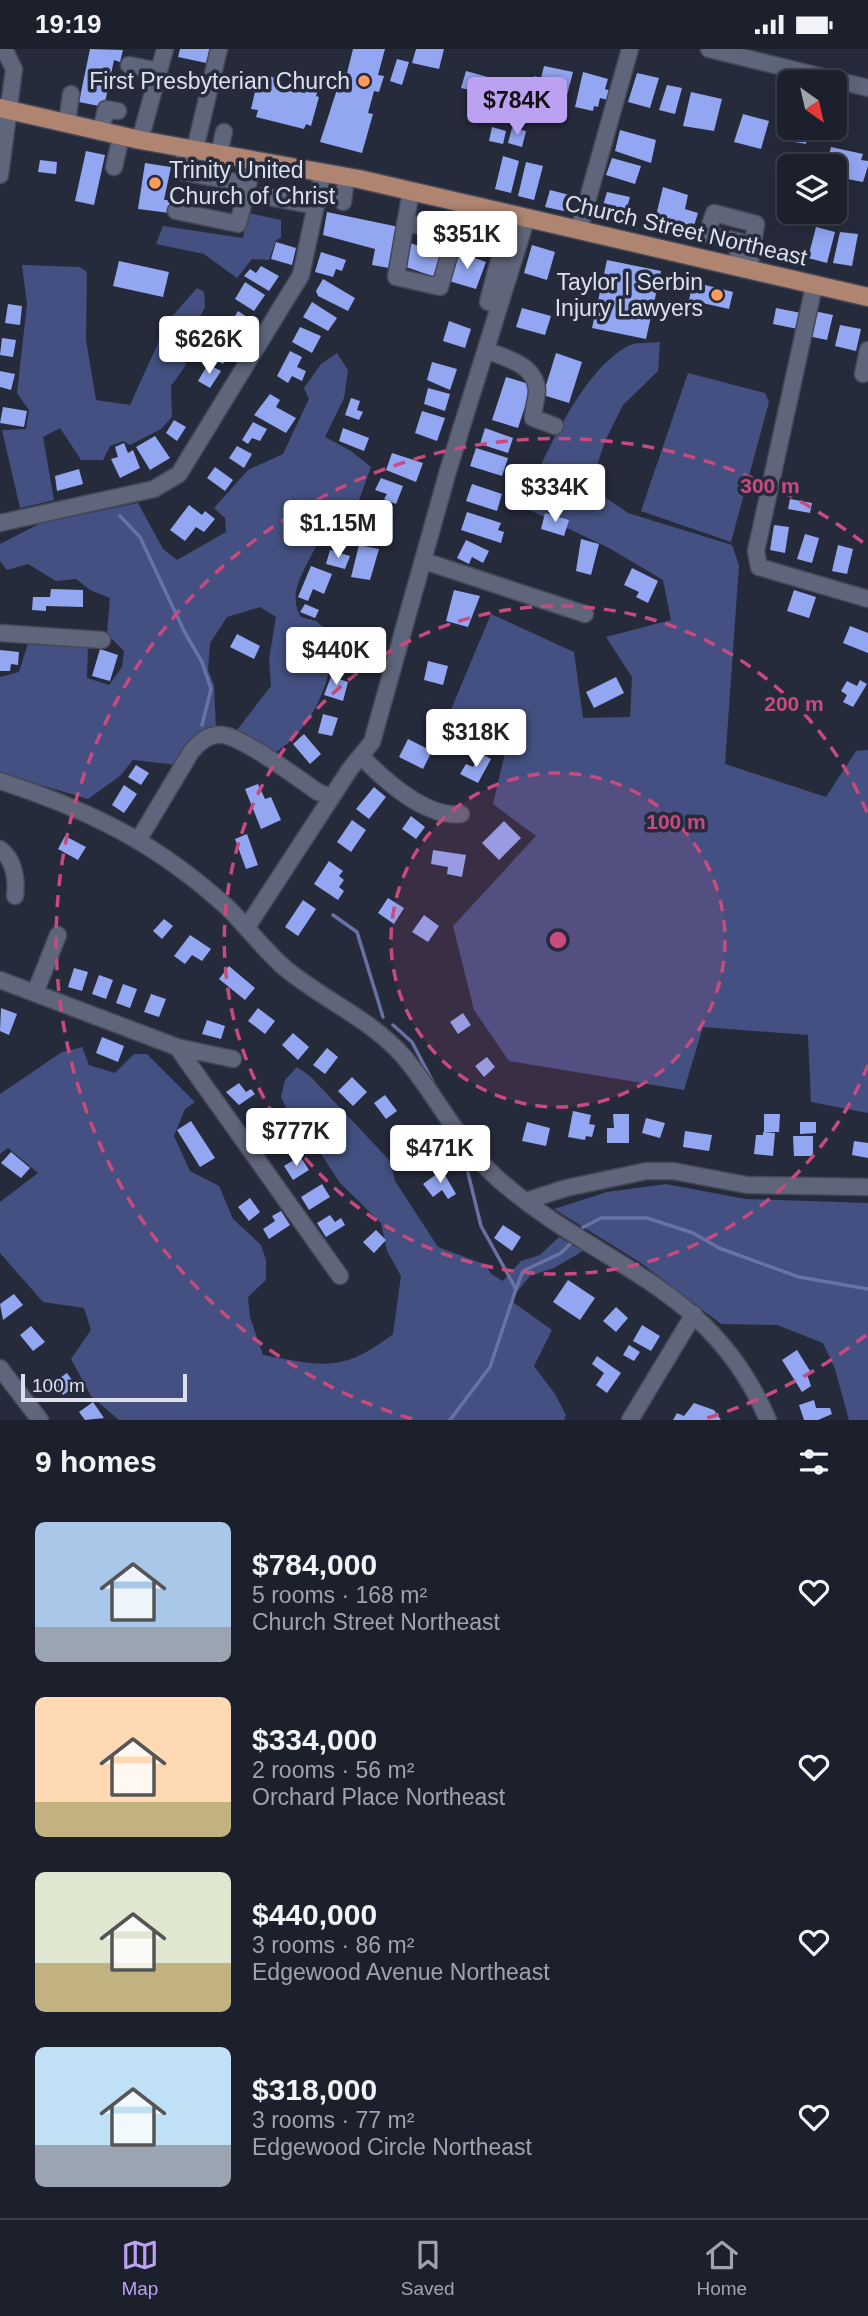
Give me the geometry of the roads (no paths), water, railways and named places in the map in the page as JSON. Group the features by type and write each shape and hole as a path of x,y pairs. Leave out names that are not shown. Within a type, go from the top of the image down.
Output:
{"main road":[{"name":"Church Street Northeast","path":"4,109 140,140 323,172 411,191 868,297"}],"street":[{"path":"0,175 4,109 14,69 4,49"},
{"path":"140,140 165,49"},
{"path":"219,49 181,171 247,184"},
{"path":"579,230 630,49"},
{"path":"709,49 868,88"},
{"path":"129,65 159,71"},
{"path":"67,123 71,94"},
{"path":"101,131 106,109 118,111"},
{"path":"219,154 225,132"},
{"path":"114,167 121,136"},
{"path":"176,211 238,224 254,160"},
{"path":"0,523 154,489 179,474 300,275 323,172"},
{"path":"343,202 346,177"},
{"path":"411,191 396,277 440,287 456,233 473,205"},
{"path":"263,196 316,206"},
{"path":"473,205 473,237"},
{"path":"488,302 527,217"},
{"path":"405,223 456,233"},
{"path":"247,927 331,797 373,742 486,350 503,274 504,244"},
{"path":"814,286 756,551 758,567 806,578 868,599"},
{"path":"486,350 521,364 532,375 537,388 533,418 555,426"},
{"path":"863,374 868,350"},
{"path":"424,561 585,614"},
{"path":"0,633 102,640"},
{"path":"139,839 191,752 198,744 214,736 236,740 317,792 331,797"},
{"path":"361,756 389,782 423,803 443,813 461,814"},
{"path":"0,781 74,806 139,839 193,878 247,927 268,952 310,988 380,1032 412,1067 479,1160 526,1201 651,1280 694,1314 742,1371 768,1420"},
{"path":"0,849 7,855 15,875 15,896"},
{"path":"35,993 58,935"},
{"path":"0,981 177,1047 233,1059"},
{"path":"177,1047 340,1276"},
{"path":"526,1201 566,1188 647,1171 673,1171 747,1185 868,1187"},
{"path":"630,1420 694,1314"},
{"path":"0,1368 40,1420"}],"waterway":[{"path":"120,516 140,537 184,631 202,662 211,689 202,725"},
{"path":"333,915 357,932 383,1017"},
{"path":"393,1025 412,1042 436,1088"},
{"path":"450,1420 490,1367 516,1289 481,1226 468,1173"},
{"path":"582,1228 601,1218 647,1218 693,1233 719,1248 799,1277 868,1289"},
{"path":"516,1289 523,1271 561,1253 570,1244"}],"place":[{"name":"First Presbyterian Church","path":"364,81"},
{"name":"Trinity United Church of Christ","path":"155,183"},
{"name":"Taylor | Serbin Injury Lawyers","path":"717,295"}]}
